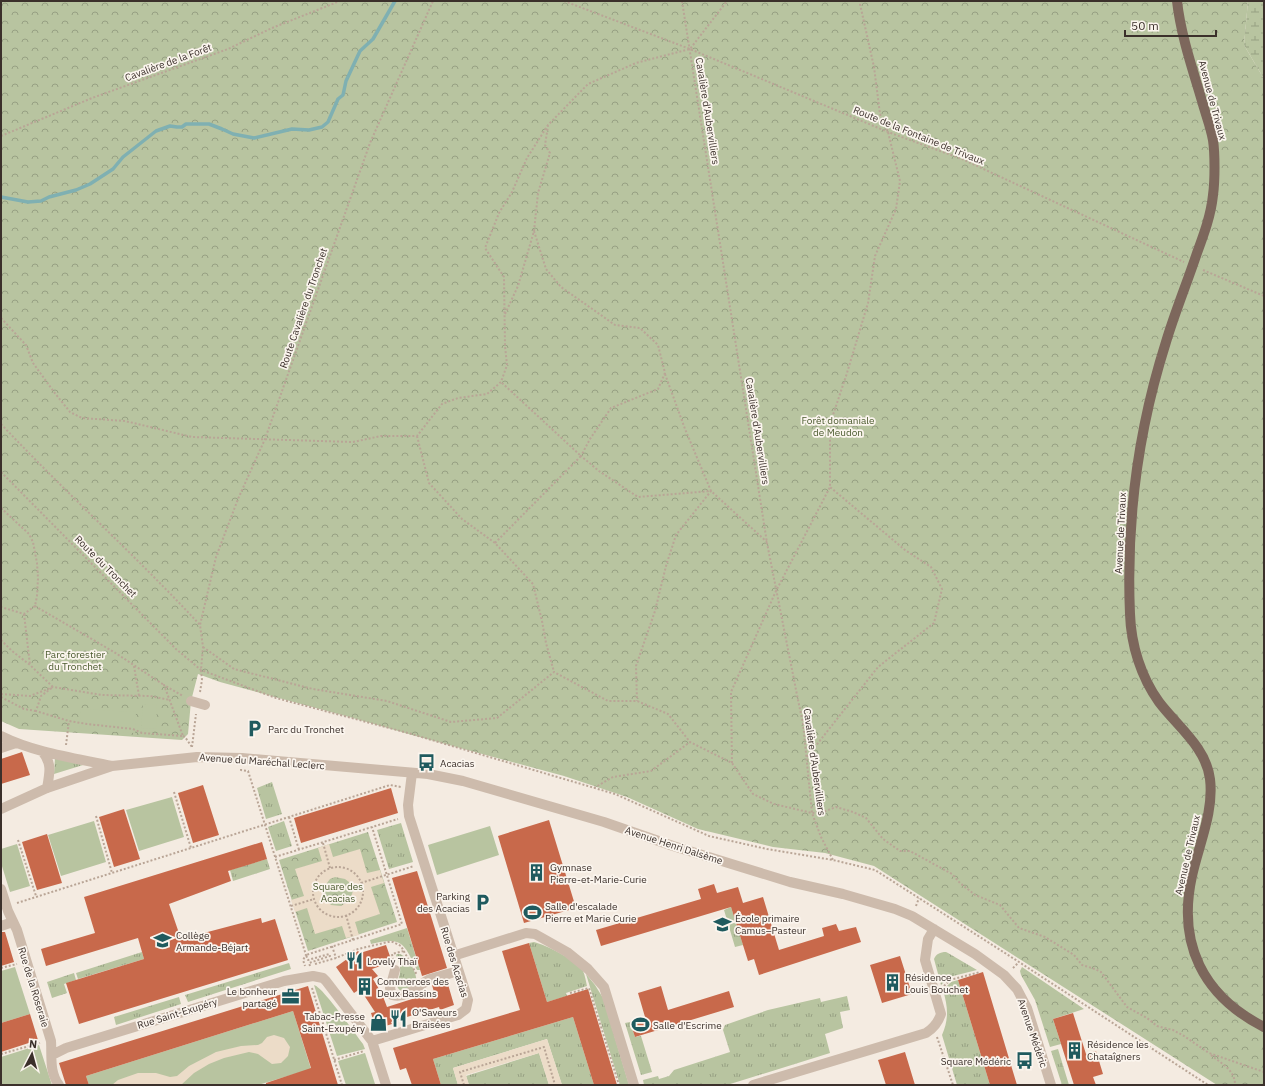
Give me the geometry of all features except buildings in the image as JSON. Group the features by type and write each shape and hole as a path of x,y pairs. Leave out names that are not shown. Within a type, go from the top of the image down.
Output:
{"main road":[{"name":"Avenue de Trivaux","path":"1177,1 1186,45 1213,141 1214,184 1209,219 1162,355 1150,395 1140,444 1135,479 1131,536 1130,618 1136,651 1147,682 1159,701 1201,752 1209,770 1210,802 1207,822 1192,876 1189,900 1190,933 1195,956 1211,986 1241,1013 1264,1027"}],"street":[{"path":"1,736 16,743 42,751 112,766"},
{"path":"1,748 16,743"},
{"path":"42,751 48,758 50,772 48,788"},
{"name":"Avenue du Maréchal Leclerc","path":"1,809 48,788 112,766 198,757 242,758 412,773"},
{"name":"Rue des Acacias","path":"373,1045 458,1015 466,1009 468,1000 408,810 412,773"},
{"name":"Avenue Henri Dalsème","path":"412,773 434,775 463,781 604,822 673,846 782,879 895,909 912,916 934,929"},
{"name":"Rue de la Roseraie","path":"1,889 6,906 17,930 51,1041 52,1055 50,1062 56,1081 59,1085"},
{"path":"1,926 13,922"},
{"path":"753,1085 926,1033 932,1029 939,1020 941,1014 925,960 928,940 934,929"},
{"name":"Avenue Médéric","path":"934,929 1004,975 1017,989 1027,1008 1050,1085"},
{"path":"454,956 526,933 535,934 567,952 588,969 604,987 634,1085"},
{"path":"395,970 390,988 392,995 400,995 414,991 429,980 458,971"},
{"path":"313,976 323,978 326,981 373,1045 386,1085"},
{"name":"Rue Saint-Exupéry","path":"52,1055 66,1048 204,1005 284,981 313,976"}],"path":[{"name":"Cavalière de la Forêt","path":"1,136 92,98 228,49 272,28 340,1"},
{"name":"Route Cavalière du Tronchet","path":"200,625 216,557 238,499 265,439 370,142 433,1"},
{"name":"Route de la Fontaine de Trivaux","path":"564,1 690,50 888,132 962,159 1193,266 1264,296"},
{"name":"Cavalière d'Aubervilliers","path":"682,1 767,543 798,700 804,723 812,813 821,837 833,860"},
{"path":"417,436 442,404 458,398 487,394 501,382 507,365 505,346 504,277 485,248 499,213 512,192 526,158 548,125 588,84 636,63 690,50 727,1"},
{"path":"732,763 731,692 776,591 830,487 830,424 868,303 875,256 896,209 900,181 888,132 880,114 874,67 860,4 861,1"},
{"path":"505,315 518,286 534,231 538,193 550,153 545,145 548,125"},
{"path":"534,231 546,269 560,287 615,325 640,328 658,345 665,372 685,429 711,492 767,543"},
{"path":"1,318 26,345 33,363 70,412 82,418 125,421 192,437 353,442 381,436 417,436"},
{"path":"495,543 581,456 590,439 611,408 658,389 665,372"},
{"path":"501,382 581,456 599,471 638,497 711,492"},
{"path":"1,424 44,469 172,595 200,625 203,647 201,670 202,680 192,747"},
{"path":"417,436 429,483 462,519 495,543 533,584 554,672 608,701 637,701 668,714 690,742 732,763 753,794 774,804 812,813 823,812 836,807 866,818 883,838 900,852 910,851 952,874 975,896 1000,905 1019,928 1045,937 1074,955 1082,965 1101,972 1127,1007 1147,1018 1157,1026 1173,1030 1184,1036 1208,1053 1230,1070 1235,1078 1234,1085"},
{"name":"Route du Tronchet","path":"1,472 176,649 201,670"},
{"path":"807,758 878,667 934,623 942,590 931,567 905,550 830,487"},
{"path":"637,701 636,666 655,610 666,566 676,535 711,492"},
{"path":"1,508 29,534 33,542 37,563 38,596 35,606 24,614"},
{"path":"35,606 114,652 164,685 198,703"},
{"path":"1,607 24,614"},
{"path":"24,614 30,665"},
{"path":"1,640 12,652 30,665 53,686 102,695 150,696 170,700"},
{"path":"203,647 234,669 313,689 387,701 451,722 497,718 554,672"},
{"path":"133,665 139,696"},
{"path":"1,697 24,709 69,720 133,730 142,733 184,736 164,685"},
{"path":"1,694 30,696 53,686"},
{"path":"36,711 41,696 53,686"},
{"path":"64,756 69,720"},
{"path":"594,788 613,777 651,771 690,742"},
{"path":"242,758 241,770 248,771 308,960 329,954 330,956 310,964 336,958 358,949 393,942 401,946 420,980 429,980"},
{"path":"6,906 390,785"},
{"path":"174,792 191,848"},
{"path":"96,816 112,873"},
{"path":"289,817 298,850"},
{"path":"275,857 401,818"},
{"path":"305,967 303,960 306,954 402,924 372,827"},
{"path":"18,840 36,897"},
{"path":"323,843 330,868"},
{"path":"361,882 424,863"},
{"path":"330,868 347,868 355,873 361,882 363,888 359,905 346,915 338,917 323,912 314,899 314,884 323,872 330,868"},
{"path":"291,906 314,899"},
{"path":"346,915 354,940"},
{"path":"332,946 336,958"},
{"path":"392,954 404,951"},
{"path":"1,968 26,961"},
{"path":"936,994 950,980 986,970 991,966"},
{"path":"313,976 312,986 342,1085"},
{"path":"570,993 589,988 619,1085"},
{"path":"932,1029 939,1040 953,1085"},
{"path":"1,1054 42,1042 51,1041"},
{"path":"334,1060 373,1045"},
{"path":"464,1085 460,1072 544,1047 555,1085"},
{"path":"1208,1053 1264,1072"}],"green space":[{"name":"Forêt domaniale de Meudon","path":"1,1 1248,1 1244,45 1264,79 1264,1085 1217,1085 874,866 825,853 773,847 698,829 627,797 564,776 220,682 198,674 191,701 188,734 182,740 19,729 1,721"},
{"path":"1248,1 1264,1 1264,79 1244,45"},
{"path":"143,704 157,705 156,729 141,728"},
{"path":"81,709 136,712 135,733 79,730"},
{"path":"55,758 83,765 54,774"},
{"path":"272,782 282,814 266,819 257,788"},
{"path":"172,797 184,837 139,851 126,810"},
{"path":"94,821 106,862 61,876 48,835"},
{"path":"284,821 292,846 276,851 268,827"},
{"path":"401,823 413,862 389,869 377,830"},
{"path":"490,826 499,855 437,875 428,845"},
{"name":"Square des Acacias","path":"368,832 397,922 308,951 279,860"},
{"path":"17,844 30,886 10,892 1,863 1,849"},
{"path":"267,859 270,869 233,881 230,870"},
{"path":"731,907 743,945 735,947 724,910"},
{"path":"407,928 420,970 417,970 409,954 401,944 390,941 371,944 370,940"},
{"path":"534,942 546,946 574,962 583,971 587,986 566,993 567,996 547,1002 529,943"},
{"path":"142,952 144,959 78,979 76,973"},
{"path":"946,952 977,970 949,977 941,985 934,959 938,954"},
{"path":"397,954 403,956 410,963 415,972 417,981 416,985 401,991 397,986 400,970"},
{"path":"289,963 291,969 188,1002 185,995"},
{"path":"15,967 30,1014 1,1023 1,971"},
{"path":"1022,967 1084,1009 1053,1019 1061,1044 1050,1047 1035,1000 1021,975 1020,971"},
{"path":"74,973 76,980 64,984 67,993 52,998 47,982"},
{"path":"586,974 603,998 629,1085 620,1085"},
{"path":"958,980 990,1085 957,1085 942,1035 946,1024 947,1013 943,990 951,982"},
{"path":"314,985 331,1002 363,1044 365,1049 337,1056"},
{"path":"847,996 850,1010 840,1012 843,1028 825,1034 830,1053 727,1085 644,1085 643,1080 658,1076 659,1079 669,1076 674,1070 730,1052 723,1030 725,1025 768,1010 820,998 821,1002"},
{"path":"179,997 181,1004 116,1025 114,1017"},
{"path":"293,1011 311,1069 258,1085 89,1085 86,1076"},
{"path":"573,1017 594,1085 562,1085 547,1039 453,1068 458,1085 441,1085 433,1059"},
{"path":"630,1022 635,1037 641,1036 652,1072 641,1075 625,1023"},
{"path":"39,1045 52,1085 1,1085 1,1057"},
{"path":"1058,1049 1069,1085 1062,1085 1051,1051"},
{"path":"365,1053 375,1084 346,1085 338,1061"},
{"path":"539,1053 549,1085 469,1085 466,1076"}],"shaded area":[{"path":"329,844 333,857 360,849 367,873 380,870 384,883 371,887 380,914 355,922 359,935 346,938 342,926 315,934 307,908 295,912 291,900 304,896 295,869 322,861 318,848","holes":["335,877 345,879 349,882 353,891 350,900 341,906 331,905 324,897 324,887 330,879"]},
{"path":"274,1035 284,1038 290,1047 288,1056 281,1063 272,1064 258,1054 249,1052 224,1058 209,1064 194,1073 181,1085 112,1085 118,1080 138,1073 156,1073 170,1077 177,1076 189,1066 216,1052 241,1046 258,1045 267,1037"},
{"path":"547,1039 562,1085 549,1085 539,1053 466,1075 469,1085 458,1085 453,1068"}],"waterway":[{"path":"1,197 28,202 41,201 49,197 76,190 90,184 113,169 123,157 156,131 170,126 182,127 186,124 209,124 233,134 254,138 292,129 309,130 322,127 328,122 338,99 343,95 346,81 360,51 373,39 395,1"}],"place":[{"name":"Parc du Tronchet","path":"255,729"},
{"name":"Acacias","path":"427,763"},
{"name":"Gymnase Pierre-et-Marie-Curie","path":"537,873"},
{"name":"Parking des Acacias","path":"483,902"},
{"name":"Salle d'escalade Pierre et Marie Curie","path":"532,912"},
{"name":"École primaire Camus–Pasteur","path":"722,924"},
{"name":"Collège Armande-Béjart","path":"163,941"},
{"name":"Lovely Thaï","path":"354,961"},
{"name":"Résidence Louis Bouchet","path":"892,983"},
{"name":"Commerces des Deux Bassins","path":"364,987"},
{"name":"Le bonheur partagé","path":"290,997"},
{"name":"O'Saveurs Braisées","path":"399,1018"},
{"name":"Tabac-Presse Saint-Exupéry","path":"378,1022"},
{"name":"Salle d'Escrime","path":"640,1025"},
{"name":"Résidence les Chataîgners","path":"1074,1050"},
{"name":"Square Médéric","path":"1024,1061"}],"park label":[{"name":"Parc forestier du Tronchet","path":"75,660"}]}
